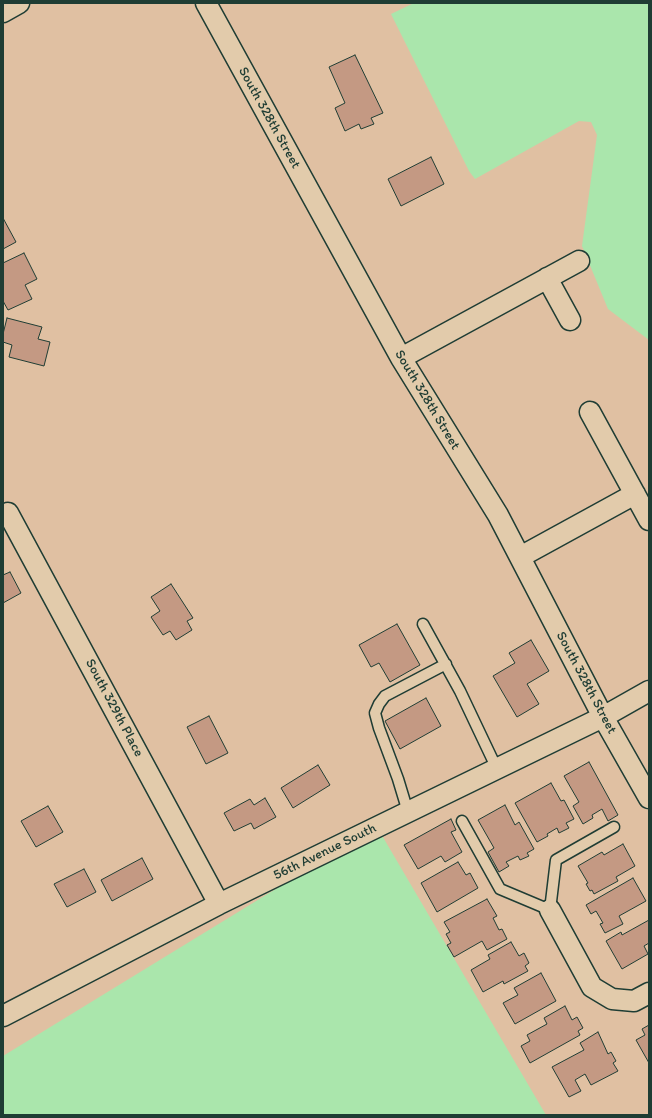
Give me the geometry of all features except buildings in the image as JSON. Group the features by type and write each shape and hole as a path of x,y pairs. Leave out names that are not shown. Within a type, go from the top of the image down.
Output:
{"street":[{"path":"3,12 19,3"},
{"name":"South 328th Street","path":"206,3 401,358 498,515 603,717 649,798"},
{"path":"401,358 579,261"},
{"path":"547,278 570,320"},
{"path":"590,412 649,520"},
{"path":"520,557 635,494"},
{"name":"South 329th Place","path":"8,513 219,904"},
{"name":"56th Avenue South","path":"3,1016 219,904 603,717 649,691"},
{"path":"550,910 592,987 612,999 634,1001 649,993"}],"lane":[{"path":"424,624 460,691 497,768"},
{"path":"408,812 375,713 385,696 446,664"},
{"path":"462,821 500,889 550,910 556,860 614,827"}],"green space":[{"path":"414,3 649,3 649,340 608,309 582,246 597,135 591,122 579,121 475,179 469,171 391,14"},
{"path":"377,827 546,1115 3,1115 3,1056"}]}
